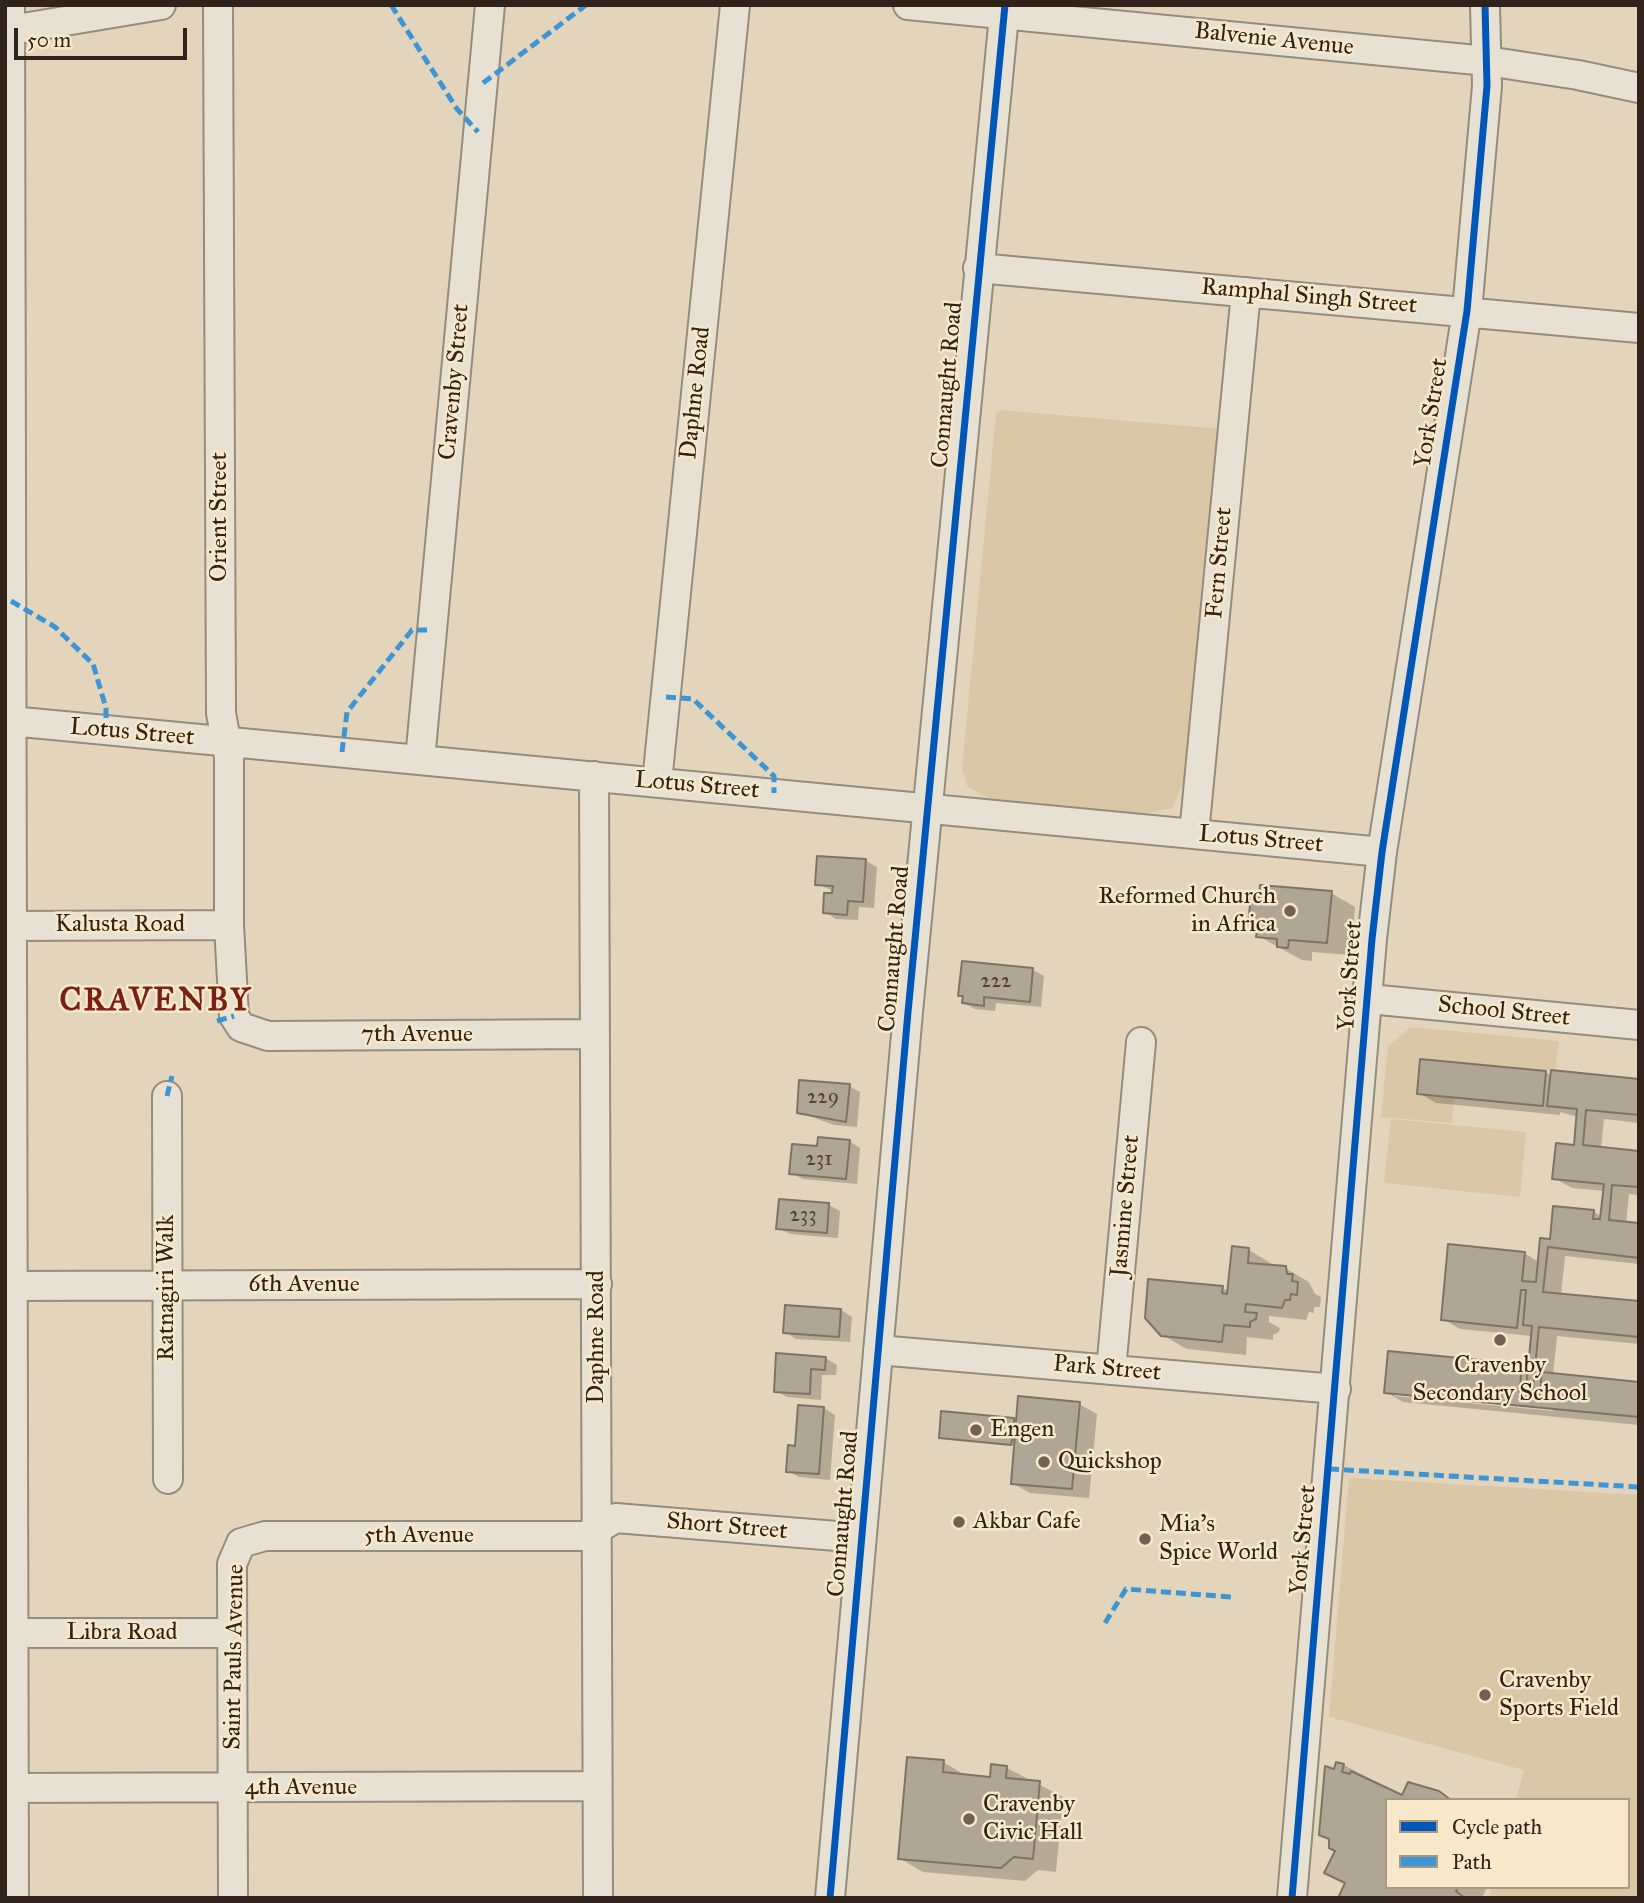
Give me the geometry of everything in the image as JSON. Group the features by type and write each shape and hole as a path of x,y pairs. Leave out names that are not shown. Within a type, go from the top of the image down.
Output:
{"street":[{"path":"14,1898 9,1788 13,1633 8,1037 11,926 8,755 11,721 8,534 8,22 161,5"},
{"name":"Orient Street","path":"218,5 221,713 230,779 229,925 232,1003 241,1027"},
{"name":"Cravenby Street","path":"421,760 490,5"},
{"name":"Daphne Road","path":"657,782 735,5"},
{"name":"Balvenie Avenue","path":"908,5 1005,10 1487,61 1578,75 1639,88"},
{"name":"York Street","path":"1292,1898 1382,852 1467,311 1487,61 1485,5"},
{"name":"Connaught Road","path":"830,1898 978,268 1005,10"},
{"name":"Ramphal Singh Street","path":"978,268 1639,328"},
{"name":"Fern Street","path":"1194,834 1246,292"},
{"name":"Lotus Street","path":"11,721 1382,852"},
{"name":"Daphne Road","path":"594,776 598,1898"},
{"name":"Kalusta Road","path":"11,926 229,925"},
{"name":"School Street","path":"1369,999 1639,1025"},
{"name":"7th Avenue","path":"241,1027 268,1036 594,1034"},
{"name":"Jasmine Street","path":"1111,1370 1141,1042"},
{"name":"Ratnagiri Walk","path":"167,1096 168,1479"},
{"name":"6th Avenue","path":"12,1286 597,1284"},
{"name":"Park Street","path":"878,1350 1336,1389"},
{"name":"Short Street","path":"597,1529 616,1518 861,1538"},
{"name":"5th Avenue","path":"242,1543 265,1536 584,1536 597,1529"},
{"name":"Saint Pauls Avenue","path":"233,1898 232,1564 242,1543"},
{"name":"Libra Road","path":"13,1633 231,1633"},
{"name":"4th Avenue","path":"9,1788 597,1786"}],"shaded area":[{"path":"1000,410 1222,429 1188,789 1181,788 1172,808 1143,814 988,798 967,786 962,769 996,413"},
{"path":"1411,1027 1559,1041 1555,1071 1420,1059 1417,1094 1454,1098 1452,1123 1381,1117 1388,1046"},
{"path":"1391,1119 1526,1132 1520,1197 1384,1183"},
{"name":"Cravenby Sports Field","path":"1349,1478 1639,1495 1639,1898 1489,1898 1491,1889 1630,1889 1630,1798 1517,1798 1524,1770 1329,1717"}],"building":[{"path":"817,856 866,859 863,902 848,901 847,915 823,913 824,893 832,893 833,886 815,885"},
{"name":"Reformed Church in Africa","path":"1260,885 1332,891 1327,943 1289,940 1288,948 1277,947 1277,939 1256,937 1257,925 1248,924 1251,896 1259,897"},
{"path":"962,961 1033,968 1030,1002 984,997 984,1006 962,1003 963,996 958,996"},
{"path":"1420,1059 1546,1071 1543,1106 1417,1094"},
{"path":"1551,1070 1639,1079 1639,1115 1586,1110 1583,1145 1639,1151 1639,1187 1612,1185 1609,1220 1639,1223 1639,1258 1548,1247 1543,1292 1639,1301 1639,1337 1539,1327 1532,1399 1539,1400 1542,1372 1639,1382 1639,1417 1384,1393 1388,1351 1522,1364 1519,1398 1525,1398 1532,1326 1523,1325 1526,1290 1521,1290 1517,1328 1441,1320 1448,1244 1525,1252 1522,1281 1536,1282 1540,1238 1550,1239 1553,1206 1594,1210 1593,1219 1600,1219 1604,1184 1552,1179 1556,1143 1574,1145 1577,1109 1547,1106"},
{"path":"799,1080 850,1084 846,1122 797,1113"},
{"path":"818,1137 850,1140 846,1179 789,1174 792,1144 817,1146"},
{"path":"779,1199 829,1203 827,1233 776,1229"},
{"path":"1232,1246 1249,1248 1248,1263 1286,1266 1287,1274 1293,1274 1292,1281 1298,1282 1297,1295 1291,1294 1290,1300 1285,1300 1282,1308 1246,1304 1245,1312 1257,1313 1256,1319 1250,1322 1250,1327 1224,1325 1222,1342 1161,1336 1145,1318 1148,1279 1223,1286 1222,1293 1227,1294"},
{"path":"785,1305 841,1309 839,1337 783,1333"},
{"path":"776,1353 826,1357 825,1370 811,1369 810,1394 774,1392"},
{"name":"Quickshop","path":"1018,1396 1080,1402 1072,1489 1011,1484"},
{"path":"798,1405 824,1407 819,1474 786,1472 788,1445 795,1446"},
{"path":"941,1411 1014,1418 1015,1440 1012,1439 1011,1445 939,1438"},
{"name":"Cravenby Civic Hall","path":"907,1757 944,1760 943,1772 990,1777 991,1764 1007,1766 1006,1778 1040,1781 1033,1859 1014,1857 1001,1868 898,1859"},
{"path":"1336,1762 1344,1764 1342,1772 1350,1774 1351,1771 1402,1795 1408,1782 1439,1791 1448,1798 1385,1798 1385,1889 1457,1889 1465,1898 1338,1898 1345,1883 1324,1873 1335,1851 1329,1848 1329,1839 1319,1835 1325,1766 1334,1769"}],"marked path":[{"path":"391,5 457,109 478,132"},
{"path":"483,83 586,5"},
{"path":"11,601 55,627 93,664 106,708 106,730"},
{"path":"342,752 347,712 412,630 432,630"},
{"path":"666,697 693,699 774,776 774,793"},
{"path":"217,1021 234,1016"},
{"path":"167,1096 172,1076"},
{"path":"1329,1469 1639,1487"},
{"path":"1105,1623 1126,1589 1232,1597"}],"cycle path":[{"path":"830,1898 908,1012 1005,5"},
{"path":"1292,1898 1372,939 1382,852 1467,311 1487,86 1485,5"}],"place":[{"name":"Reformed Church in Africa","path":"1290,911"},
{"name":"Cravenby Secondary School","path":"1500,1340"},
{"name":"Engen","path":"976,1430"},
{"name":"Quickshop","path":"1044,1462"},
{"name":"Akbar Cafe","path":"959,1522"},
{"name":"Mia's Spice World","path":"1145,1539"},
{"name":"Cravenby Sports Field","path":"1485,1695"},
{"name":"Cravenby Civic Hall","path":"969,1819"}],"district":[{"name":"CRAVENBY","path":"156,1002"}]}
